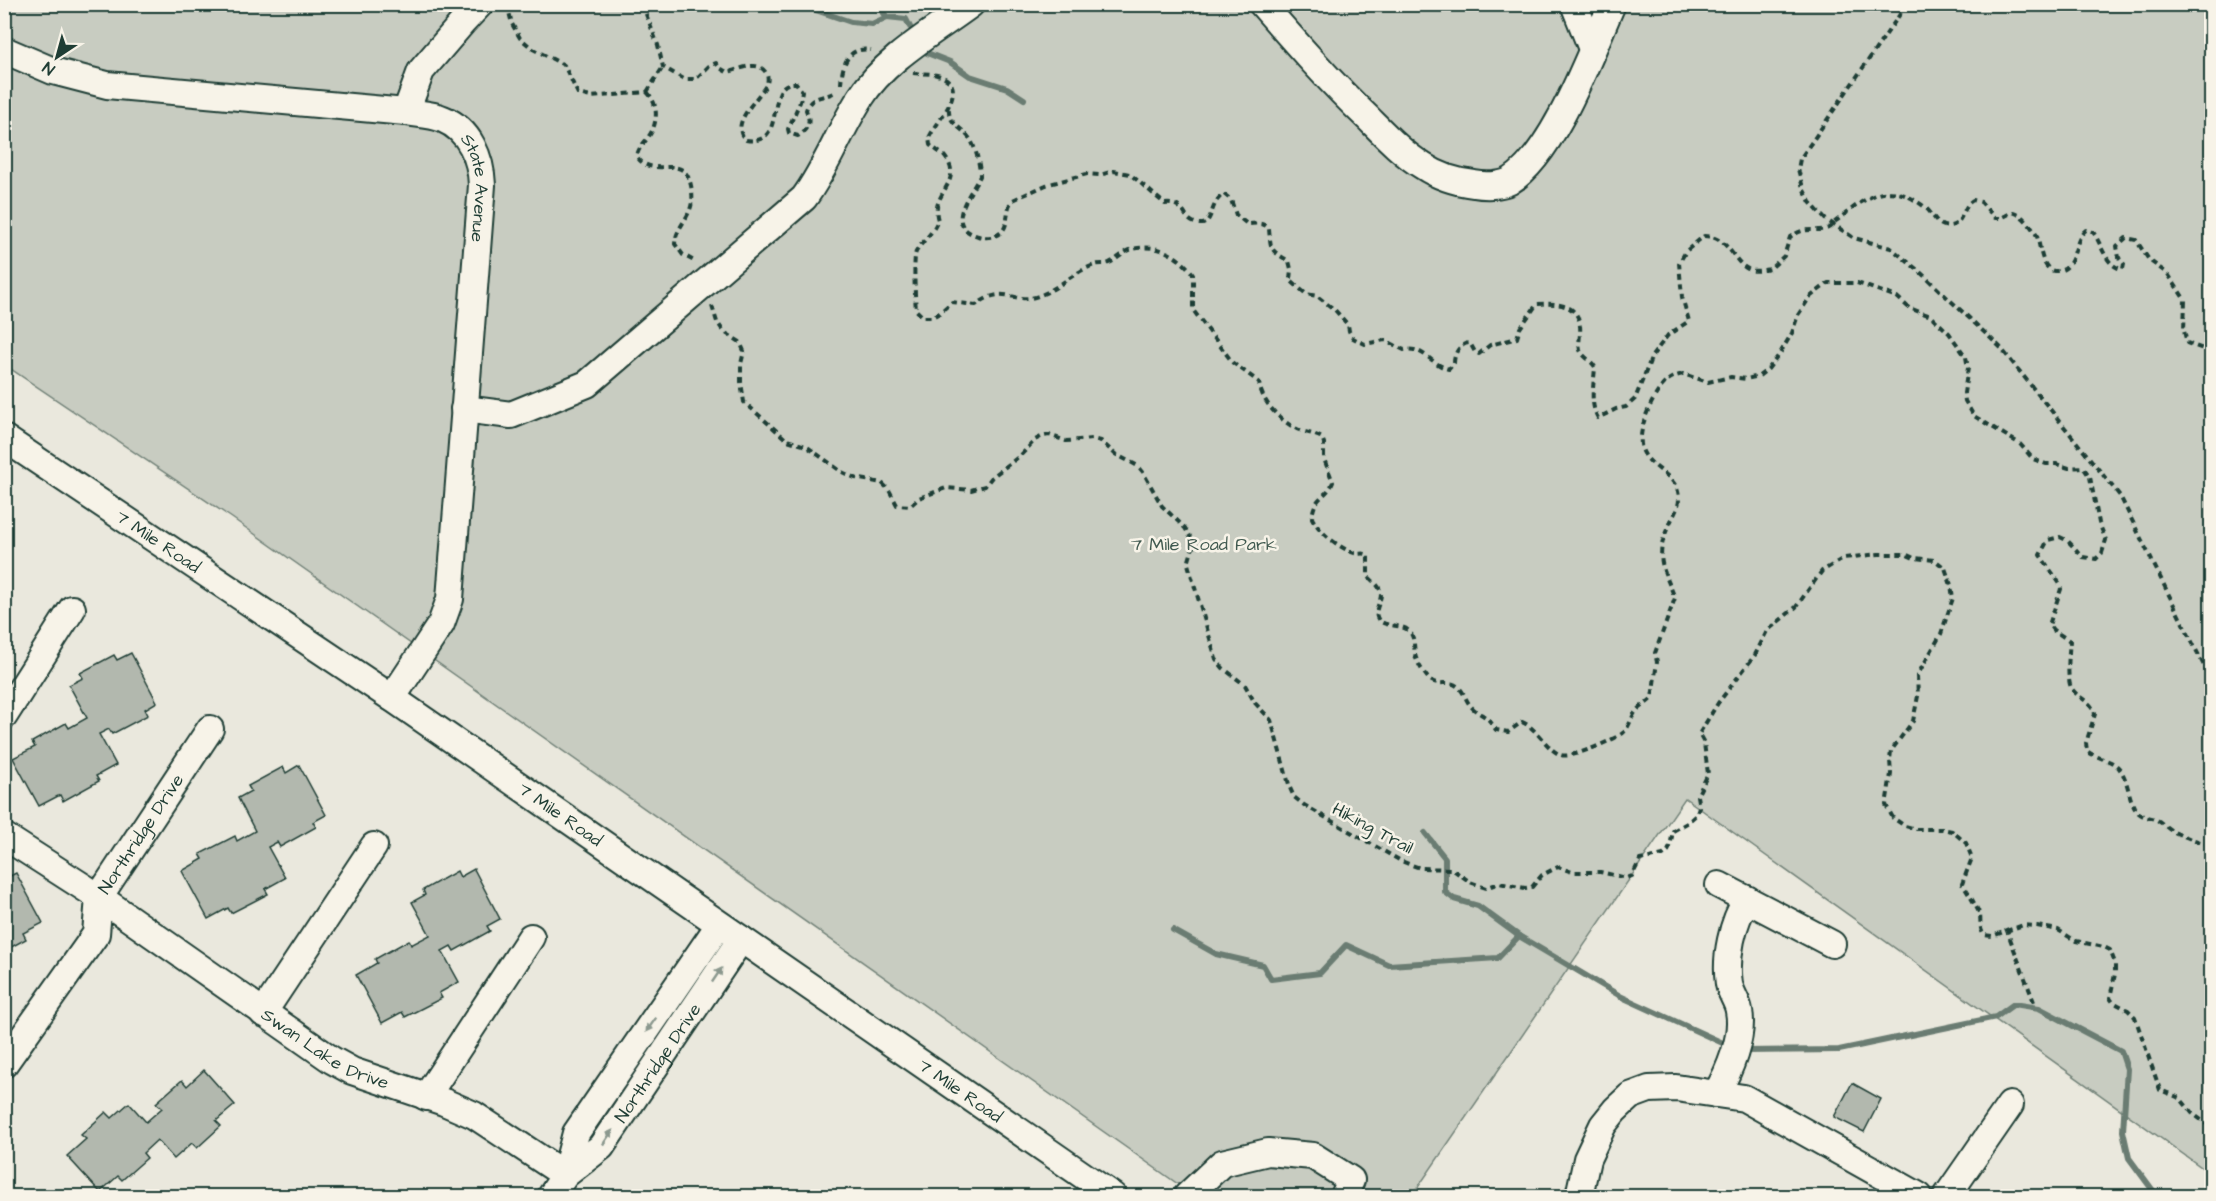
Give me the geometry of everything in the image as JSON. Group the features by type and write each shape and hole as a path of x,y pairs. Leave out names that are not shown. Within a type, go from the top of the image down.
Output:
{"street":[{"path":"406,112 421,71 480,4"},
{"path":"464,409 511,416 587,384 804,198 816,182 861,96 877,76 896,59 971,4"},
{"path":"1262,4 1346,97 1394,144 1424,167 1457,182 1487,186 1509,181 1531,162 1547,142 1567,105 1612,4"},
{"path":"1574,4 1592,49"},
{"name":"State Avenue","path":"4,50 53,71 107,85 406,112 442,118 453,124 471,144 482,173 450,599 441,624 392,698"},
{"name":"7 Mile Road","path":"4,438 392,698 1113,1197"},
{"path":"4,716 72,609"},
{"name":"Northridge Drive","path":"4,1064 96,934 99,897 210,729"},
{"name":"Swan Lake Drive","path":"4,836 99,897 332,1060 352,1071 474,1114 565,1175"},
{"path":"263,1013 374,846"},
{"path":"1719,885 1832,944"},
{"path":"1716,1094 1729,1072 1737,1042 1739,1011 1729,986 1728,951 1747,899"},
{"name":"Northridge Drive","path":"551,1197 565,1175 576,1133 719,925"},
{"path":"426,1097 531,937"},
{"name":"Northridge Drive","path":"565,1175 602,1147 741,939"},
{"path":"1579,1197 1587,1159 1603,1125 1630,1096 1649,1089 1676,1088 1744,1098 1919,1197"},
{"path":"1947,1197 2010,1105"},
{"path":"1187,1197 1222,1163 1268,1152 1313,1156 1351,1180 1344,1197"}],"path":[{"path":"507,4 512,24 520,38 533,49 564,65 578,94 591,97 647,92"},
{"path":"642,4 658,45 663,67 672,74 687,80 699,77 709,66 716,63 727,72 754,65 764,70 767,83 756,97 741,127 743,139 751,141 762,138 769,132 777,98 784,86 789,83 796,84 802,91 800,102 788,129 789,133 798,136 805,132 809,124 806,110 811,101 833,94 840,86 840,75 847,57 859,49 866,49 896,59 912,73 940,76 948,81 953,91 950,108 952,121 973,144 980,171 980,176 960,217 961,226 977,236 987,237 1001,233 1005,227 1009,204 1013,200 1046,185 1087,174 1100,175 1114,171 1130,174 1165,204 1175,203 1196,225 1209,221 1214,203 1224,194 1231,200 1236,215 1246,224 1266,224 1269,229 1269,243 1274,252 1289,261 1290,280 1294,286 1306,294 1322,299 1335,310 1348,325 1353,338 1365,344 1380,340 1390,341 1404,350 1408,348 1425,353 1438,366 1449,369 1454,363 1457,351 1465,344 1470,343 1475,352 1482,353 1490,345 1516,338 1520,328 1537,304 1564,304 1577,314 1580,327 1580,348 1595,367 1592,381 1594,408 1598,418 1626,407 1635,399 1652,356 1668,335 1689,321 1682,297 1680,263 1686,251 1696,241 1704,236 1716,238 1731,249 1750,270 1770,269 1784,256 1790,237 1794,234 1813,229 1828,229 1870,195 1881,192 1900,193 1910,197 1925,207 1940,224 1947,227 1956,224 1968,203 1976,200 1981,202 1995,219 2013,212 2027,221 2037,236 2042,258 2049,268 2055,271 2062,270 2069,264 2075,253 2079,237 2086,230 2090,230 2097,237 2115,268 2123,269 2124,264 2119,258 2117,246 2123,240 2131,238 2136,240 2149,260 2168,274 2185,300 2184,331 2187,343 2206,350 2211,357"},
{"path":"1907,4 1800,159 1798,169 1803,188 1810,202 1825,219 1854,238 1891,248 2000,346 2120,496 2211,682"},
{"path":"647,92 663,67"},
{"path":"647,92 656,106 656,115 654,126 638,151 637,157 648,166 657,168 671,166 684,170 691,182 693,200 691,213 679,230 675,244 683,255 703,267 709,280"},
{"path":"950,108 929,138 930,145 946,158 951,167 952,176 936,205 935,212 938,220 933,232 916,252 914,261 916,310 922,317 932,316 952,302 976,305 998,294 1035,297 1096,264 1109,263 1132,249 1165,250 1177,257 1193,274 1193,309 1233,363 1259,382 1266,402 1283,419 1295,429 1322,438 1324,459 1333,482 1329,490 1316,502 1312,518 1316,526 1341,546 1354,553 1368,555 1368,576 1381,592 1377,613 1379,620 1400,626 1410,632 1415,644 1415,656 1428,678 1439,684 1457,685 1469,705 1490,721 1497,730 1504,733 1522,722 1528,724 1560,755 1565,756 1592,748 1619,735 1626,730 1638,709 1652,698 1657,662 1655,653 1675,598 1661,565 1660,548 1679,501 1678,489 1670,477 1644,453 1641,439 1648,410 1667,381 1683,374 1708,382 1731,377 1746,379 1759,376 1779,355 1792,333 1798,315 1810,297 1828,283 1857,283 1897,297 1909,308 1931,316 1957,343 1966,357 1968,368 1965,401 1974,416 2020,444 2033,459 2069,468 2083,467 2090,477 2099,523 2106,540 2102,553 2096,559 2083,557 2068,541 2060,537 2048,540 2040,555 2061,589 2049,625 2070,641 2070,685 2090,704 2095,714 2087,738 2087,751 2118,767 2126,782 2131,801 2142,817 2156,820 2173,831 2211,846"},
{"name":"Hiking Trail","path":"709,280 712,311 717,322 724,332 740,342 744,351 741,364 744,402 787,440 806,446 842,472 855,478 882,483 889,489 897,505 910,506 919,498 946,488 980,489 1035,440 1049,435 1066,441 1093,439 1101,441 1123,459 1138,466 1162,506 1185,528 1191,538 1193,547 1188,564 1216,659 1223,668 1245,685 1255,703 1271,720 1278,739 1285,775 1294,797 1313,812 1333,821 1401,861 1420,867 1452,869 1470,882 1486,888 1499,883 1525,888 1532,887 1542,874 1558,867 1572,872 1600,872 1621,878 1632,876 1640,860 1663,855 1671,848 1673,831 1696,815 1699,807 1697,796 1708,774 1704,743 1699,734 1718,703 1755,656 1767,631 1796,607 1822,571 1835,561 1844,558 1879,554 1905,554 1914,558 1935,560 1945,568 1953,598 1941,634 1917,676 1918,696 1913,721 1891,751 1887,809 1893,818 1905,826 1916,829 1948,829 1966,843 1972,858 1962,884 1977,907 1981,931 1987,936 1998,935 2007,929 2023,925 2040,926 2058,930 2072,940 2092,946 2104,946 2110,950 2116,968 2110,998 2112,1002 2128,1010 2135,1017 2160,1090 2180,1098 2192,1113 2211,1128"},
{"path":"2007,929 2034,1002"}],"green space":[{"name":"7 Mile Road Park","path":"4,5 2211,5 2211,1174 1685,798 1412,1196 1195,1196 232,518 5,365"}],"building":[{"path":"131,653 157,702 145,709 148,715 112,734 109,729 99,734 116,765 96,776 99,781 63,801 60,795 39,806 13,758 35,747 32,742 66,723 69,728 87,718 69,685 83,678 80,673 114,655 117,660"},
{"path":"299,765 326,815 313,822 316,827 280,847 277,842 268,847 285,878 265,889 268,894 231,913 228,908 208,919 182,871 203,859 200,854 235,836 237,841 255,831 238,798 251,791 248,786 283,767 286,773"},
{"path":"474,869 500,919 487,926 490,931 454,951 451,946 442,951 459,982 439,993 442,998 405,1017 402,1012 382,1023 356,975 377,963 375,959 409,940 411,945 430,935 412,902 425,895 423,890 457,871 460,877"},
{"path":"16,873 43,923 23,933 26,939 4,951 4,879"},
{"path":"204,1070 235,1105 216,1121 221,1126 197,1148 192,1143 174,1159 157,1140 143,1153 147,1158 122,1180 118,1176 100,1192 67,1156 86,1139 81,1135 106,1112 112,1118 129,1103 146,1122 162,1108 156,1103 182,1080 187,1086"},
{"path":"1852,1083 1881,1099 1864,1132 1834,1117"}],"waterway":[{"path":"798,4 851,22 872,24 887,17"},
{"path":"874,4 887,17 906,19 910,27"},
{"path":"927,53 950,62 970,76 1007,88 1024,99"},
{"path":"1425,833 1445,858 1445,892 1454,899 1478,906 1519,936"},
{"path":"1173,930 1216,954 1263,965 1271,979 1320,973 1346,945 1389,965 1498,958 1519,936 1622,997 1725,1044"},
{"path":"1745,1051 1839,1050 1996,1017 2014,1004 2039,1008 2121,1051 2127,1069 2123,1131 2129,1158 2157,1196"}]}
